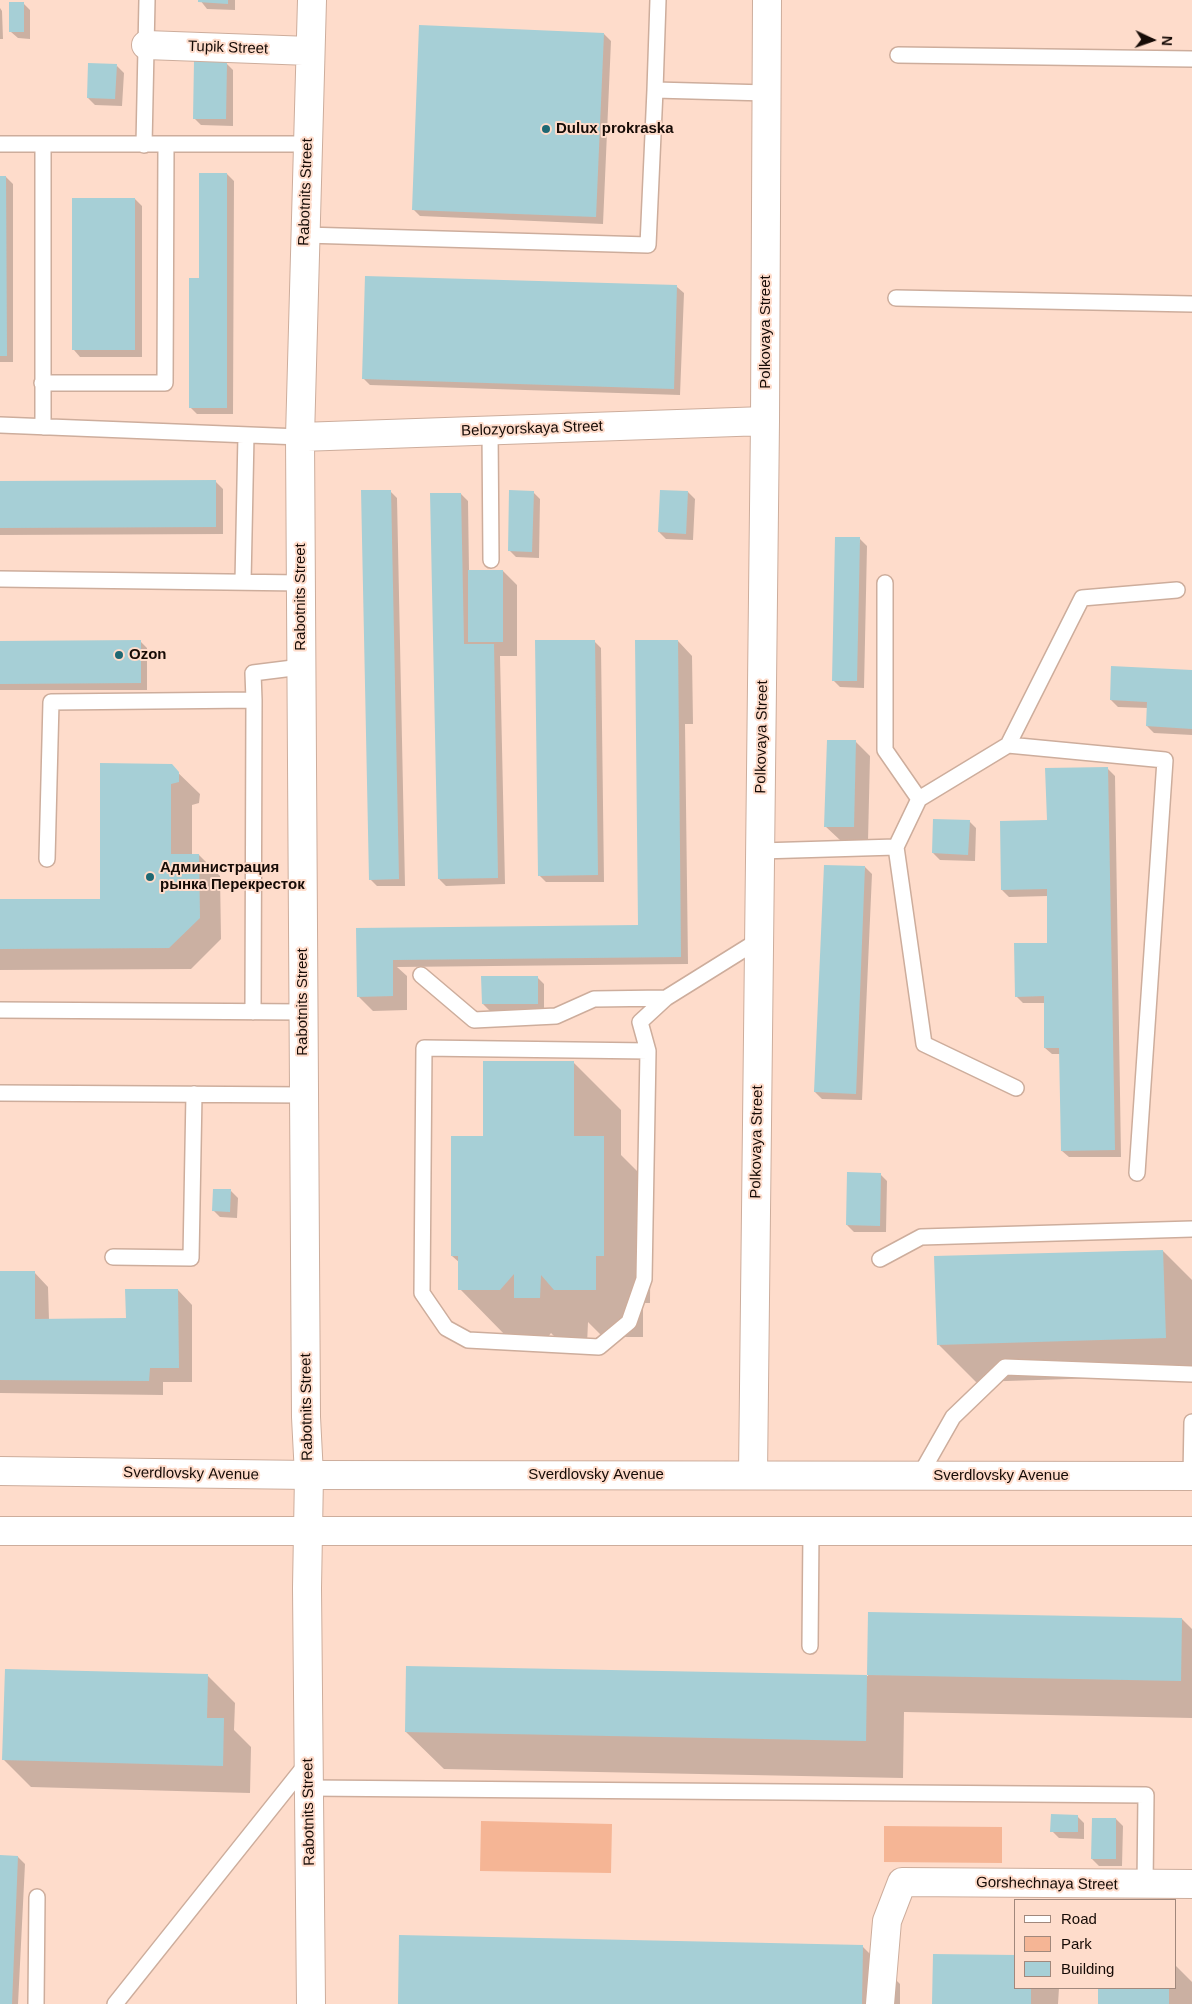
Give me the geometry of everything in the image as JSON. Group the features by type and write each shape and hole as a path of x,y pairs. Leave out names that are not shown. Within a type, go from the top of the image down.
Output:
{"street":[{"name":"Rabotnits Street","path":"311,2004 309,1475 306,1417 300,437 312,0"},
{"name":"Polkovaya Street","path":"753,1475 768,0"},
{"name":"Tupik Street","path":"146,45 310,51"},
{"name":"Belozyorskaya Street","path":"300,437 765,421"},
{"name":"Sverdlovsky Avenue","path":"0,1471 309,1475 1191,1476"},
{"path":"0,1531 1192,1530"},
{"name":"Gorshechnaya Street","path":"880,2004 887,1921 902,1882 1192,1884"}],"lane":[{"path":"144,145 146,0"},
{"path":"305,235 648,245 658,0"},
{"path":"898,55 1192,59"},
{"path":"655,90 767,93"},
{"path":"0,144 166,146 308,144"},
{"path":"42,144 43,427"},
{"path":"42,383 165,382 166,146"},
{"path":"896,298 1192,304"},
{"path":"0,426 300,437"},
{"path":"490,430 491,560"},
{"path":"243,582 246,435"},
{"path":"0,579 301,583"},
{"path":"884,582 885,750 919,799"},
{"path":"1016,1088 924,1044 896,848 919,799 1008,745 1082,598 1177,590"},
{"path":"253,1012 253,673 301,667"},
{"path":"47,859 50,702 254,700"},
{"path":"1008,745 1165,760 1137,1172"},
{"path":"760,851 896,848"},
{"path":"648,1050 424,1048 422,1292 446,1328 468,1340 599,1347 629,1322 644,1279 648,1050 640,1022 666,998 759,940"},
{"path":"422,975 474,1020 556,1016 594,999 666,998"},
{"path":"0,1010 303,1012"},
{"path":"0,1093 304,1094"},
{"path":"113,1257 191,1258 194,1094"},
{"path":"880,1259 921,1237 1192,1229"},
{"path":"920,1475 952,1417 1005,1367 1192,1374"},
{"path":"1191,1476 1192,1422"},
{"path":"810,1646 811,1531"},
{"path":"115,2004 309,1760"},
{"path":"309,1788 1146,1795 1145,1885"},
{"path":"36,2004 37,1897"}],"green space":[{"path":"481,1821 612,1824 611,1873 480,1871"},
{"path":"884,1826 1002,1827 1002,1863 884,1862"}],"building":[{"path":"198,0 228,0 228,4 198,2"},
{"path":"9,2 24,2 24,32 9,32"},
{"path":"419,25 604,33 596,217 412,210"},
{"path":"194,61 227,62 226,119 193,119"},
{"path":"88,63 117,64 115,99 87,98"},
{"path":"199,173 227,173 227,408 189,408 189,278 199,278"},
{"path":"0,176 6,176 7,356 0,356"},
{"path":"72,198 135,198 135,350 72,350"},
{"path":"365,276 677,285 674,389 362,379"},
{"path":"216,480 216,527 0,528 0,481"},
{"path":"361,490 391,490 399,879 369,880"},
{"path":"509,490 534,491 532,552 508,551"},
{"path":"660,490 688,491 686,534 658,532"},
{"path":"430,493 461,493 464,644 494,644 498,878 438,879"},
{"path":"835,537 860,537 857,681 832,681"},
{"path":"468,570 503,570 503,642 468,642"},
{"path":"141,640 141,683 0,684 0,641"},
{"path":"535,640 595,640 598,875 538,876"},
{"path":"635,640 678,640 681,957 393,960 393,996 357,997 356,928 638,925"},
{"path":"1111,666 1192,670 1192,729 1146,726 1147,702 1110,700"},
{"path":"827,740 856,740 854,827 824,827"},
{"name":"Администрация рынка Перекресток","path":"100,763 172,764 179,772 179,782 171,784 171,854 199,854 200,918 169,948 0,949 0,899 100,899"},
{"path":"1108,767 1115,1150 1061,1151 1059,1048 1044,1048 1044,996 1015,997 1014,943 1047,943 1047,889 1001,890 1000,821 1047,820 1045,768"},
{"path":"933,819 970,820 968,855 932,853"},
{"path":"824,865 865,866 856,1094 814,1092"},
{"path":"481,976 538,976 538,1004 482,1004"},
{"path":"483,1061 574,1061 574,1136 604,1136 604,1256 596,1256 596,1290 554,1290 541,1275 540,1298 514,1298 514,1274 500,1290 458,1290 458,1256 451,1256 451,1136 483,1136"},
{"path":"847,1172 881,1173 880,1226 846,1225"},
{"path":"213,1189 231,1189 230,1212 212,1211"},
{"path":"1163,1250 1166,1338 937,1345 934,1256"},
{"path":"0,1271 35,1271 35,1319 126,1318 125,1289 178,1289 179,1368 150,1368 149,1381 0,1380"},
{"path":"868,1612 1182,1618 1181,1681 867,1675"},
{"path":"406,1666 867,1675 866,1741 405,1732"},
{"path":"5,1669 208,1674 207,1718 224,1718 223,1766 2,1760"},
{"path":"1051,1814 1078,1815 1078,1832 1050,1832"},
{"path":"1092,1818 1116,1818 1116,1859 1091,1859"},
{"path":"0,1855 18,1856 12,2004 0,2004"},
{"path":"399,1935 863,1945 862,2004 398,2004"},
{"path":"933,1954 1014,1955 1014,1989 1031,1989 1031,2004 932,2004"},
{"path":"1098,1989 1169,1989 1169,2004 1098,2004"}],"place":[{"name":"Dulux prokraska","path":"546,129"},
{"name":"Ozon","path":"119,655"},
{"name":"Администрация рынка Перекресток","path":"150,877"}]}
